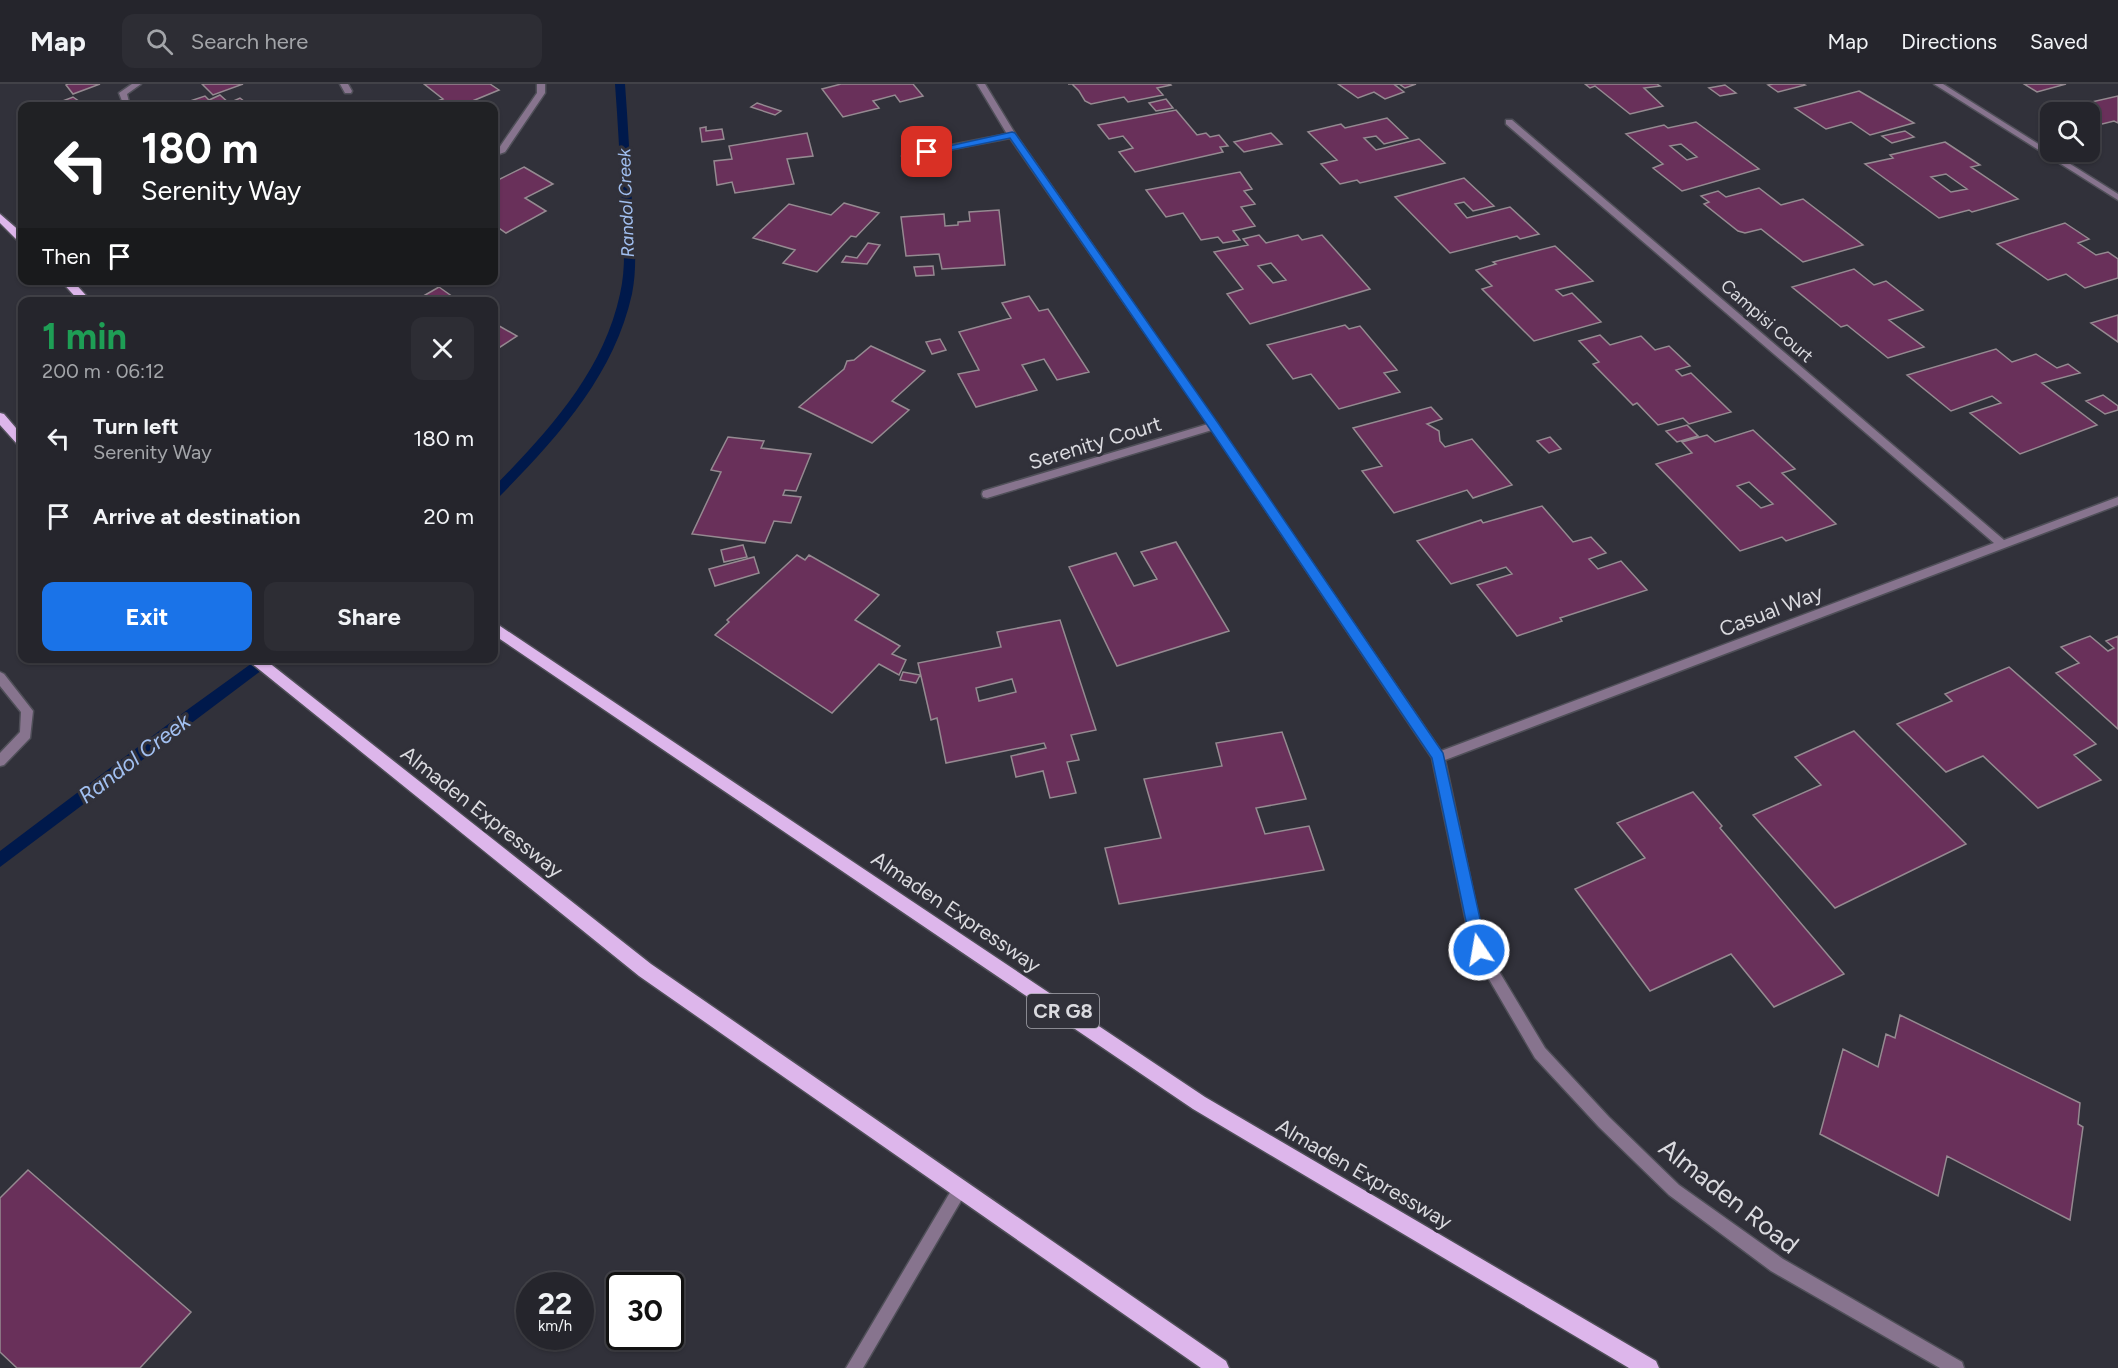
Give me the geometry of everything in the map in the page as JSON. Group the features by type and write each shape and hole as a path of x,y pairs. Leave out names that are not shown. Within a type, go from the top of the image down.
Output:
{"main road":[{"path":"0,217 18,235"},
{"path":"70,285 82,297"},
{"path":"0,417 18,437"},
{"name":"Almaden Expressway","path":"498,631 1199,1103 1649,1368"},
{"name":"Almaden Expressway","path":"258,663 645,970 1219,1368"}],"street":[{"path":"126,102 123,93 137,84"},
{"path":"498,152 502,150 541,93 541,84"},
{"path":"981,84 1012,135 1214,426 1438,757"},
{"path":"1938,84 2118,198"},
{"name":"Campisi Court","path":"1509,122 2003,545"},
{"path":"906,156 1012,135"},
{"name":"Serenity Court","path":"987,494 1214,426"},
{"name":"Casual Way","path":"1438,757 2118,501"},
{"path":"0,677 27,711 26,734 0,761"},
{"name":"Almaden Road","path":"1438,757 1479,950 1539,1053 1604,1122 1674,1190 1777,1266 1956,1368"},
{"path":"854,1368 960,1189"}],"building":[{"path":"68,84 100,84 73,94 66,85"},
{"path":"202,84 243,84 213,95"},
{"path":"424,84 490,84 499,90 470,102 435,102 443,99"},
{"path":"841,84 913,84 923,96 900,102 895,95 873,101 879,108 843,117 822,89"},
{"path":"1072,84 1171,85 1157,88 1163,95 1128,102 1124,97 1091,104 1085,101"},
{"path":"1338,84 1399,84 1395,85 1404,92 1385,99 1374,92 1358,98"},
{"path":"1399,84 1416,84 1405,88"},
{"path":"1585,84 1657,84 1660,86 1644,88 1663,106 1630,114 1595,86 1590,88"},
{"path":"2024,84 2066,84 2037,92"},
{"path":"1725,85 1736,93 1720,96 1709,88"},
{"path":"1768,85 1805,85 1778,92"},
{"path":"1859,91 1914,123 1870,135 1851,122 1826,129 1795,108"},
{"path":"220,95 228,102 187,102 205,96 209,100"},
{"path":"2118,96 2118,123 2114,121 2100,124 2100,102 2092,102"},
{"path":"73,97 80,102 60,102"},
{"path":"240,98 245,102 231,102"},
{"path":"1166,99 1173,108 1156,111 1149,103"},
{"path":"757,103 781,111 775,115 751,107"},
{"path":"1176,110 1197,135 1206,133 1210,137 1219,135 1228,146 1220,147 1223,152 1135,172 1119,152 1133,148 1123,136 1109,139 1098,125"},
{"path":"1387,118 1408,138 1384,144 1376,136 1364,138 1376,150 1419,139 1445,163 1360,183 1357,180 1340,184 1321,164 1337,160 1308,132 1341,124 1345,128"},
{"path":"1696,122 1759,169 1682,191 1653,168 1663,164 1626,134 1664,125 1668,128","holes":["1681,144 1697,157 1687,160 1670,146"]},
{"path":"706,127 706,131 722,129 724,139 702,142 700,128"},
{"path":"1905,131 1914,137 1892,143 1882,136"},
{"path":"807,133 813,156 787,159 794,184 735,193 732,182 717,185 714,161 732,159 729,146"},
{"path":"1271,133 1282,144 1244,152 1234,142"},
{"path":"1945,142 1980,165 1971,167 2018,199 1972,212 1969,210 1939,218 1865,164 1893,158 1890,155","holes":["1946,174 1967,189 1951,192 1931,177"]},
{"path":"524,167 553,184 525,198 546,211 506,233 500,229 498,230 498,180"},
{"path":"1240,172 1252,189 1244,191 1255,204 1241,207 1255,226 1233,231 1240,240 1223,243 1218,237 1201,240 1183,213 1166,217 1146,190"},
{"path":"1464,178 1494,206 1473,211 1464,202 1455,204 1467,218 1510,207 1539,234 1520,239 1517,236 1450,253 1395,197"},
{"path":"1759,188 1781,205 1803,199 1863,245 1803,262 1761,229 1745,233 1738,231 1704,204 1709,202 1701,196 1718,191 1726,197"},
{"path":"844,203 879,213 856,237 851,236 817,272 783,263 795,250 753,238 789,204 831,215"},
{"path":"999,210 1005,265 942,269 939,254 906,256 901,217 944,214 945,226 970,221 969,212"},
{"path":"2065,223 2089,239 2078,243 2096,255 2108,252 2118,259 2118,278 2085,288 2066,274 2048,280 1997,244"},
{"path":"1259,235 1266,243 1298,235 1302,240 1322,235 1370,289 1250,324 1227,294 1243,289 1214,252 1248,245 1243,239","holes":["1271,263 1286,280 1273,283 1258,266"]},
{"path":"868,243 880,245 867,264 842,262 846,256 857,258"},
{"path":"1555,246 1593,281 1556,290 1563,296 1572,293 1601,322 1534,341 1482,289 1492,286 1476,270 1496,264 1493,262"},
{"path":"933,266 934,275 916,276 914,267"},
{"path":"1854,269 1874,285 1886,281 1923,310 1889,320 1924,347 1888,358 1847,325 1841,327 1792,287"},
{"path":"439,287 453,297 422,297"},
{"path":"1029,296 1039,311 1048,309 1089,372 1057,380 1044,359 1022,365 1037,390 976,407 958,374 979,370 959,332 1011,318 1002,303"},
{"path":"2118,315 2118,342 2091,323"},
{"path":"498,325 517,336 498,348"},
{"path":"1345,325 1349,329 1360,326 1397,370 1384,373 1400,392 1339,409 1311,374 1293,379 1267,345"},
{"path":"1600,335 1610,345 1641,336 1655,350 1669,346 1690,366 1676,370 1682,376 1691,373 1731,412 1689,424 1683,418 1658,425 1637,403 1633,405 1593,364 1599,362 1579,341"},
{"path":"940,339 946,350 932,354 926,342"},
{"path":"871,346 925,371 892,401 909,410 872,443 799,407 844,369 847,361 854,360"},
{"path":"1996,349 2012,362 2036,354 2057,368 2068,364 2080,373 2042,383 2097,425 2020,454 1970,413 2001,403 1992,396 1951,411 1907,375"},
{"path":"2103,395 2118,406 2118,410 2105,414 2086,401"},
{"path":"1431,407 1442,419 1427,424 1439,431 1440,441 1445,447 1472,439 1512,485 1473,498 1467,490 1394,513 1362,471 1382,466 1353,428"},
{"path":"1687,425 1698,436 1677,442 1666,431"},
{"path":"1753,430 1795,469 1782,473 1836,524 1786,541 1782,537 1740,551 1656,464 1692,453 1682,442 1707,435 1715,442","holes":["1749,482 1773,504 1761,508 1737,486"]},
{"path":"728,437 764,441 761,448 811,454 796,491 785,490 783,495 801,497 791,523 774,521 765,543 692,534 721,472 711,470"},
{"path":"1550,437 1561,449 1549,453 1537,441"},
{"path":"1542,506 1573,542 1591,537 1606,553 1589,559 1598,569 1621,561 1647,590 1560,618 1562,621 1517,636 1477,585 1512,574 1506,567 1451,584 1417,541 1481,520 1483,523"},
{"path":"1176,542 1229,631 1117,666 1069,567 1116,553 1134,586 1157,579 1141,552"},
{"path":"743,545 747,557 724,562 721,550"},
{"path":"797,555 805,560 809,555 879,595 855,620 900,646 892,654 906,660 899,675 879,664 832,713 715,635 729,622 727,620"},
{"path":"754,557 759,573 715,586 709,569"},
{"path":"1060,620 1096,730 1071,735 1079,760 1067,762 1076,793 1050,798 1043,771 1016,777 1011,756 1046,748 1044,743 946,763 937,718 931,720 918,663 1001,647 997,632","holes":["1012,679 1016,692 979,701 976,688"]},
{"path":"2090,636 2108,651 2114,648 2106,641 2118,636 2118,729 2056,673 2079,663 2061,647"},
{"path":"2009,667 2096,744 2074,755 2101,780 2038,808 1983,756 1946,772 1897,724 1952,701 1945,694"},
{"path":"903,672 920,675 916,683 900,680"},
{"path":"1854,731 1966,844 1835,908 1753,815 1821,785 1795,757"},
{"path":"1282,732 1306,799 1256,808 1265,834 1309,826 1324,870 1119,904 1105,848 1161,838 1144,779 1222,766 1216,743"},
{"path":"1693,792 1722,826 1720,828 1844,974 1774,1007 1731,954 1650,991 1575,889 1645,858 1617,823"},
{"path":"1900,1015 2080,1103 2078,1124 2083,1127 2070,1220 1947,1156 1938,1196 1820,1134 1843,1049 1878,1067 1886,1034 1895,1038"},
{"path":"28,1170 191,1312 140,1368 17,1368 0,1352 0,1198"}],"waterway":[{"name":"Randol Creek","path":"498,490 536,451 575,403 592,378 618,324 628,283 629,260 620,84"},
{"name":"Randol Creek","path":"0,860 192,714 264,663"}],"route":[{"path":"927,152 1012,135 1214,426 1438,757 1479,950"}]}
